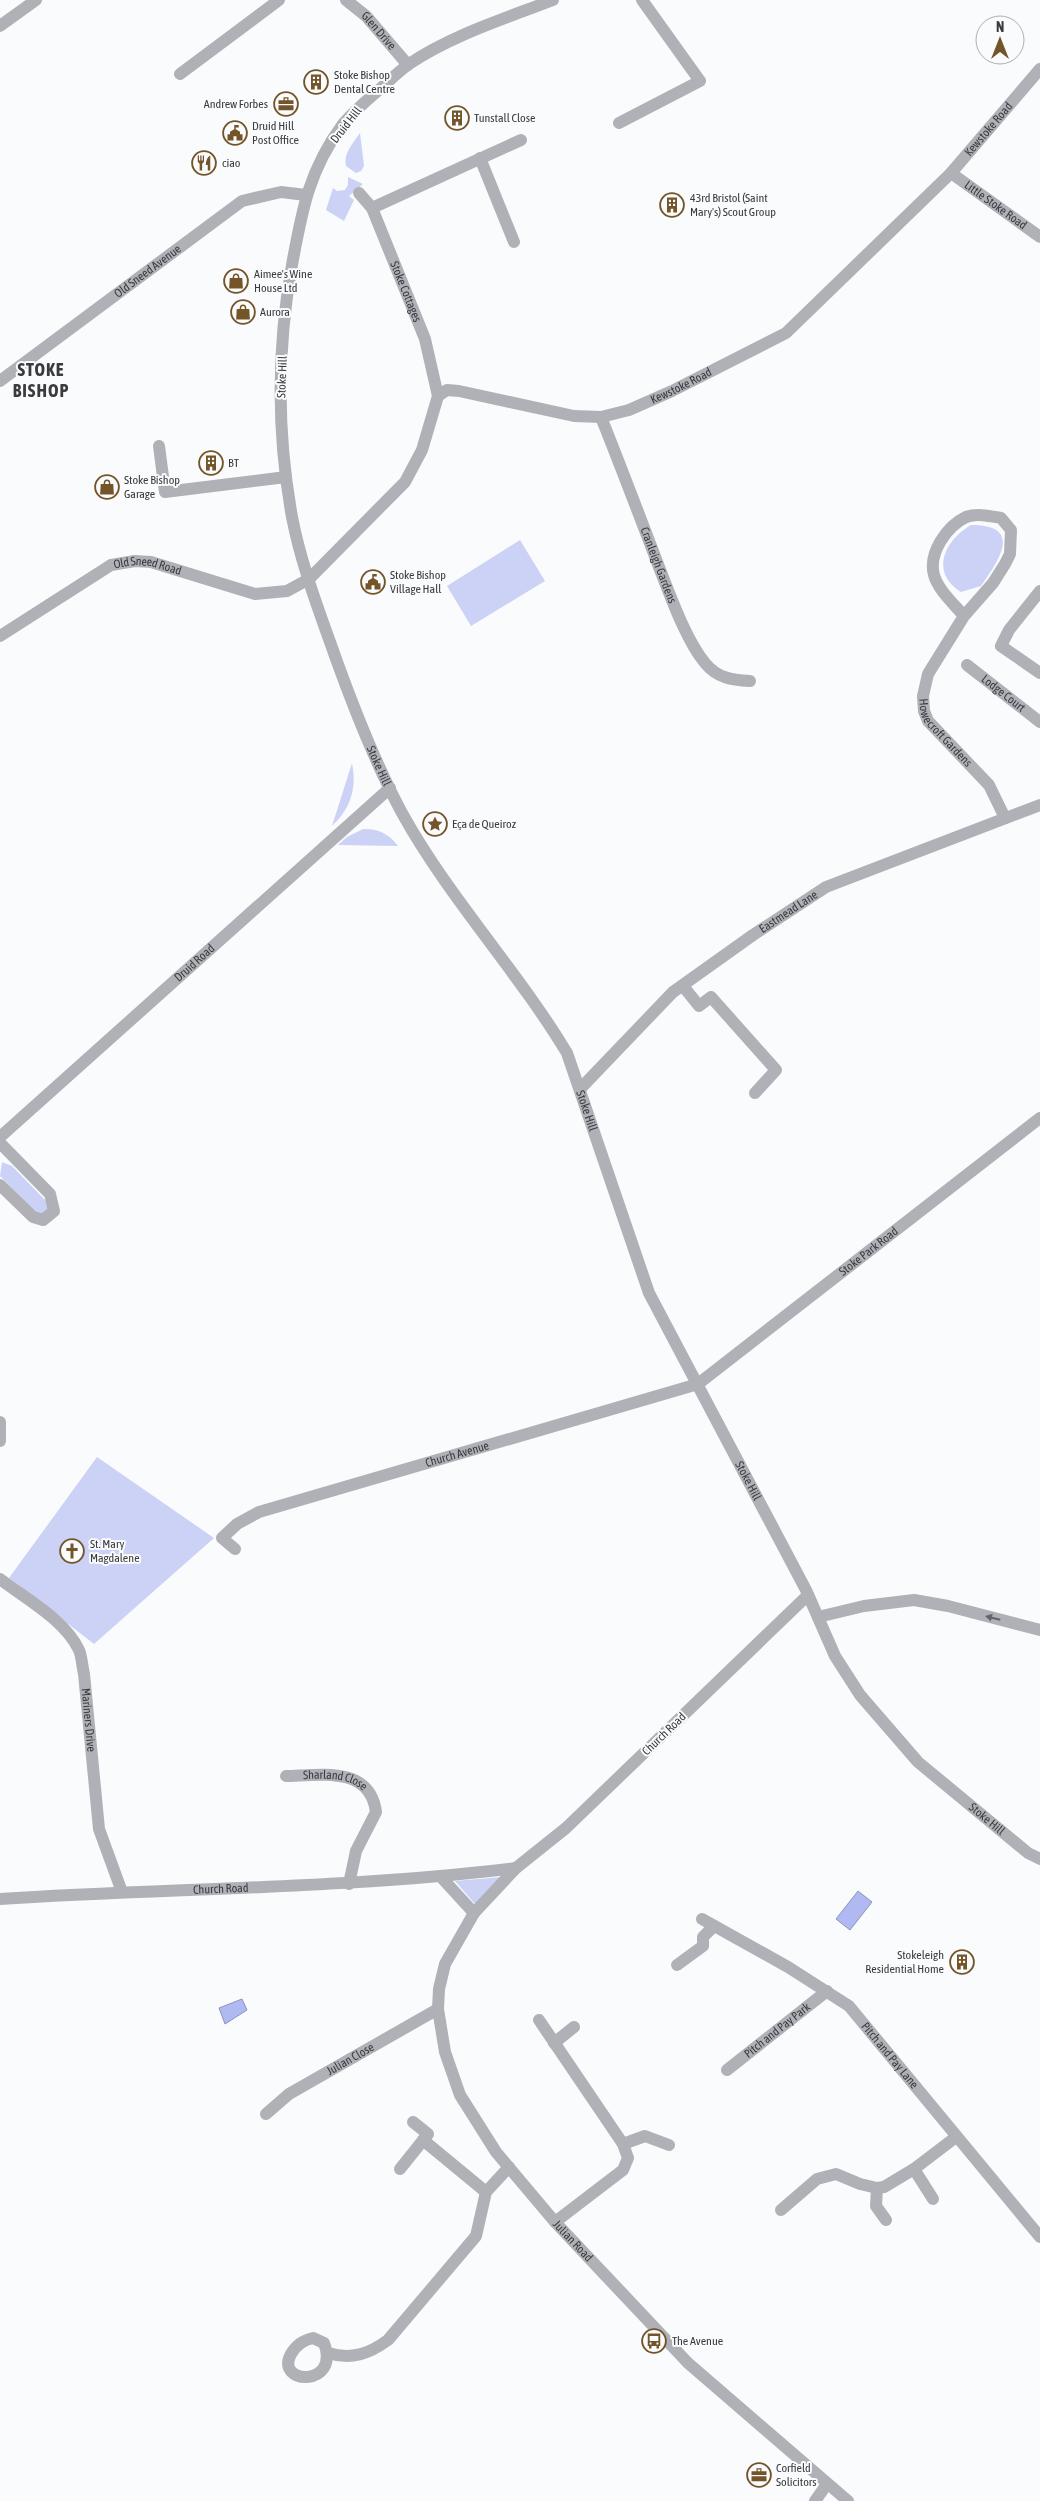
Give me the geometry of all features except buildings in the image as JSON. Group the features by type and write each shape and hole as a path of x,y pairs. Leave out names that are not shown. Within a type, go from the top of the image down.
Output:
{"street":[{"path":"0,26 36,0"},
{"path":"180,74 279,0"},
{"name":"Glen Drive","path":"346,0 378,29 408,65"},
{"name":"Druid Hill","path":"286,296 306,194 315,171 343,124 359,106 408,65 443,44 553,0"},
{"path":"619,123 700,80 642,0"},
{"name":"Kewstoke Road","path":"438,396 447,390 459,390 574,416 601,417 629,410 672,391 786,333 951,174 1040,69"},
{"path":"372,208 521,140"},
{"path":"480,158 514,242"},
{"name":"Little Stoke Road","path":"951,174 1040,237"},
{"name":"Old Sneed Avenue","path":"0,381 242,201 281,192 306,194"},
{"name":"Stoke Cottages","path":"358,193 372,208 425,339 438,396"},
{"name":"Stoke Hill","path":"286,296 280,378 286,477 293,519 309,579 351,702 402,814 451,889 546,1019 567,1053 649,1293 808,1595 836,1656 860,1695 918,1762 1028,1853 1040,1859"},
{"path":"309,579 405,482 422,450 438,396"},
{"name":"Cranleigh Gardens","path":"601,417 672,598 696,650 706,664 719,676 733,680 750,681"},
{"path":"160,446 164,492 286,477"},
{"name":"Howecroft Gardens","path":"964,616 941,589 934,575 933,560 942,538 953,526 967,517 983,515 1001,518 1011,530 1010,554 993,583 964,616 928,674 923,696 924,710 934,729 989,785 1005,818"},
{"name":"Old Sneed Road","path":"0,636 111,565 135,561 151,562 255,594 287,591 309,579"},
{"path":"1040,591 1009,630 1001,646 1040,672"},
{"name":"Lodge Court","path":"967,665 1040,722"},
{"name":"Druid Road","path":"0,1137 390,788"},
{"name":"Eastmead Lane","path":"580,1089 673,992 752,935 826,887 1040,805"},
{"path":"682,986 699,1006 711,997 776,1070 755,1093"},
{"name":"Stoke Park Road","path":"698,1384 1040,1118"},
{"path":"0,1143 50,1194 54,1211 43,1220 33,1218 0,1185"},
{"name":"Church Avenue","path":"235,1549 222,1538 237,1524 259,1512 698,1384"},
{"path":"0,1422 0,1441"},
{"name":"Mariners Drive","path":"0,1579 54,1620 78,1649 84,1674 99,1829 122,1892"},
{"name":"Church Road","path":"474,1913 516,1868 566,1828 808,1595"},
{"path":"818,1617 864,1606 914,1600 948,1606 1040,1630"},
{"name":"Sharland Close","path":"286,1776 335,1775 360,1782 371,1792 376,1812 356,1851 349,1884"},
{"name":"Church Road","path":"0,1900 122,1892 349,1884 442,1877 516,1868"},
{"path":"442,1877 474,1913"},
{"name":"Julian Road","path":"474,1913 445,1964 439,1989 438,2010 445,2052 460,2095 496,2152 554,2222 688,2362 848,2501"},
{"name":"Pitch and Pay Lane","path":"702,1919 788,1967 849,2006 1040,2237"},
{"path":"677,1965 703,1946 703,1937 714,1926"},
{"name":"Pitch and Pay Park","path":"728,2070 827,1991"},
{"name":"Julian Close","path":"266,2114 289,2094 438,2010"},
{"path":"538,2020 623,2144 628,2158 623,2170 554,2222"},
{"path":"554,2043 574,2027"},
{"path":"400,2169 428,2134 413,2122"},
{"path":"623,2144 645,2136 669,2145"},
{"path":"781,2210 817,2179 836,2174 877,2188 884,2187 914,2170 956,2137"},
{"path":"424,2140 486,2192"},
{"path":"328,2354 342,2357 356,2356 375,2350 388,2340 476,2236 486,2192 509,2167"},
{"path":"914,2170 933,2199"},
{"path":"877,2188 876,2206 886,2220"},
{"path":"815,2501 827,2484"}],"shaded area":[{"path":"360,133 364,166 361,171 356,173 346,166 345,162 349,149"},
{"path":"348,177 363,184 349,196 354,200 344,221 326,210 333,188 337,191 345,190 348,185"},
{"path":"971,525 987,527 997,531 1002,537 1003,546 994,566 981,586 961,592 951,584 945,575 944,557 954,539"},
{"path":"520,540 545,581 471,626 447,586"},
{"path":"352,763 354,781 351,797 344,812 332,826"},
{"path":"363,829 383,833 398,846 338,845 347,837"},
{"path":"2,1162 12,1166 46,1201 49,1206 43,1215 37,1214 0,1176"},
{"path":"97,1457 214,1538 94,1644 9,1578"},
{"path":"502,1877 475,1904 455,1881"},
{"path":"858,1891 872,1902 850,1930 836,1919"},
{"path":"242,1999 247,2010 225,2024 219,2008"}],"place":[{"name":"Stoke Bishop Dental Centre","path":"316,82"},
{"name":"Andrew Forbes","path":"286,104"},
{"name":"Tunstall Close","path":"457,118"},
{"name":"Druid Hill Post Office","path":"235,133"},
{"name":"ciao","path":"204,163"},
{"name":"43rd Bristol (Saint Mary's) Scout Group","path":"672,205"},
{"name":"Aimee's Wine House Ltd","path":"236,281"},
{"name":"Aurora","path":"243,312"},
{"name":"BT","path":"211,463"},
{"name":"Stoke Bishop Garage","path":"107,487"},
{"name":"Stoke Bishop Village Hall","path":"373,582"},
{"name":"Eça de Queiroz","path":"435,824"},
{"name":"St. Mary Magdalene","path":"72,1551"},
{"name":"Stokeleigh Residential Home","path":"962,1962"},
{"name":"The Avenue","path":"654,2341"},
{"name":"Corfield Solicitors","path":"759,2475"}],"district":[{"name":"STOKE BISHOP","path":"41,379"}]}
